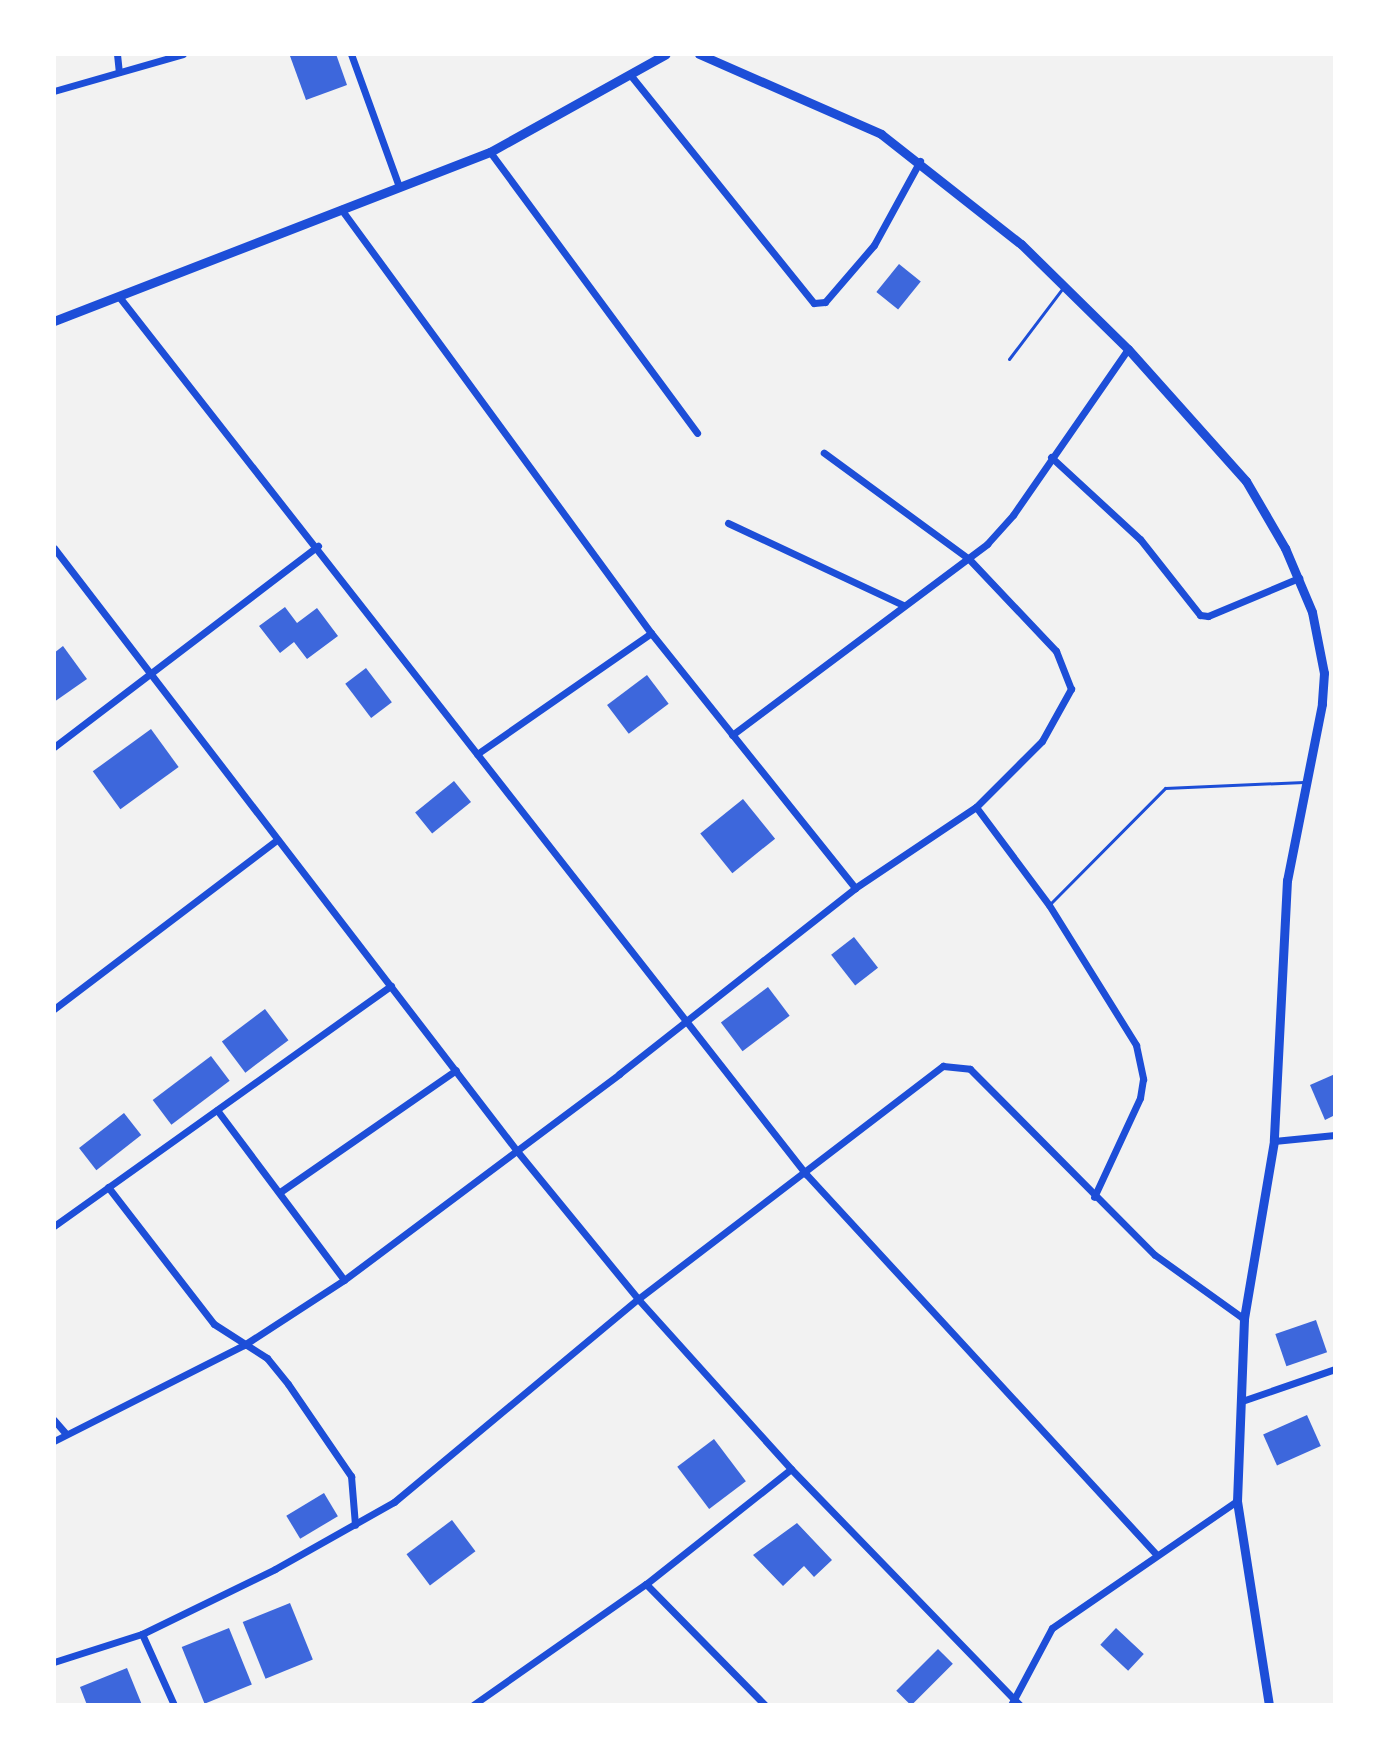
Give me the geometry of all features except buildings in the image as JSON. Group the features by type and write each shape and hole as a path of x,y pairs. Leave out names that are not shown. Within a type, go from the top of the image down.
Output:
{"street":[{"path":"117,54 119,72"},
{"path":"54,91 183,54"},
{"path":"351,54 398,184"},
{"path":"54,321 120,298 398,184 490,152 632,77 666,54"},
{"path":"699,54 881,134 920,161 1065,286 1128,349 1246,481 1299,578 1324,673 1282,929 1274,1141 1244,1319 1237,1501 1269,1705"},
{"path":"632,77 814,303 825,302 874,245 920,161"},
{"path":"490,152 697,433"},
{"path":"339,207 651,633 855,888"},
{"path":"120,298 318,546 806,1174 1156,1554"},
{"path":"732,735 903,605 969,559 1001,530 1128,349"},
{"path":"54,1441 244,1345 344,1280 517,1151 855,888 976,807 1042,741 1071,689 1056,651 969,559 824,453"},
{"path":"1051,457 1140,539 1200,615 1208,616 1299,578"},
{"path":"728,523 903,605"},
{"path":"54,747 149,678 318,546"},
{"path":"54,548 149,678 517,1151 638,1299 791,1469 1015,1696 1020,1705"},
{"path":"477,754 651,633"},
{"path":"976,807 1049,905 1127,1028 1141,1061 1140,1098 1094,1197"},
{"path":"54,1009 277,840"},
{"path":"54,1226 391,986"},
{"path":"54,1662 142,1634 355,1525 434,1473 638,1299 806,1174 931,1073 957,1065 981,1079 1094,1197 1180,1275 1244,1319"},
{"path":"280,1192 456,1070"},
{"path":"217,1110 344,1280"},
{"path":"1274,1141 1335,1135"},
{"path":"108,1187 207,1316 276,1367 351,1476 355,1525"},
{"path":"1242,1401 1335,1369"},
{"path":"54,1420 66,1434"},
{"path":"473,1705 646,1584 791,1469"},
{"path":"1011,1705 1052,1628 1237,1501"},
{"path":"646,1584 765,1705"},
{"path":"142,1634 174,1705"}],"lane":[{"path":"1009,359 1065,286"},
{"path":"1049,905 1165,788 1305,782"}]}
